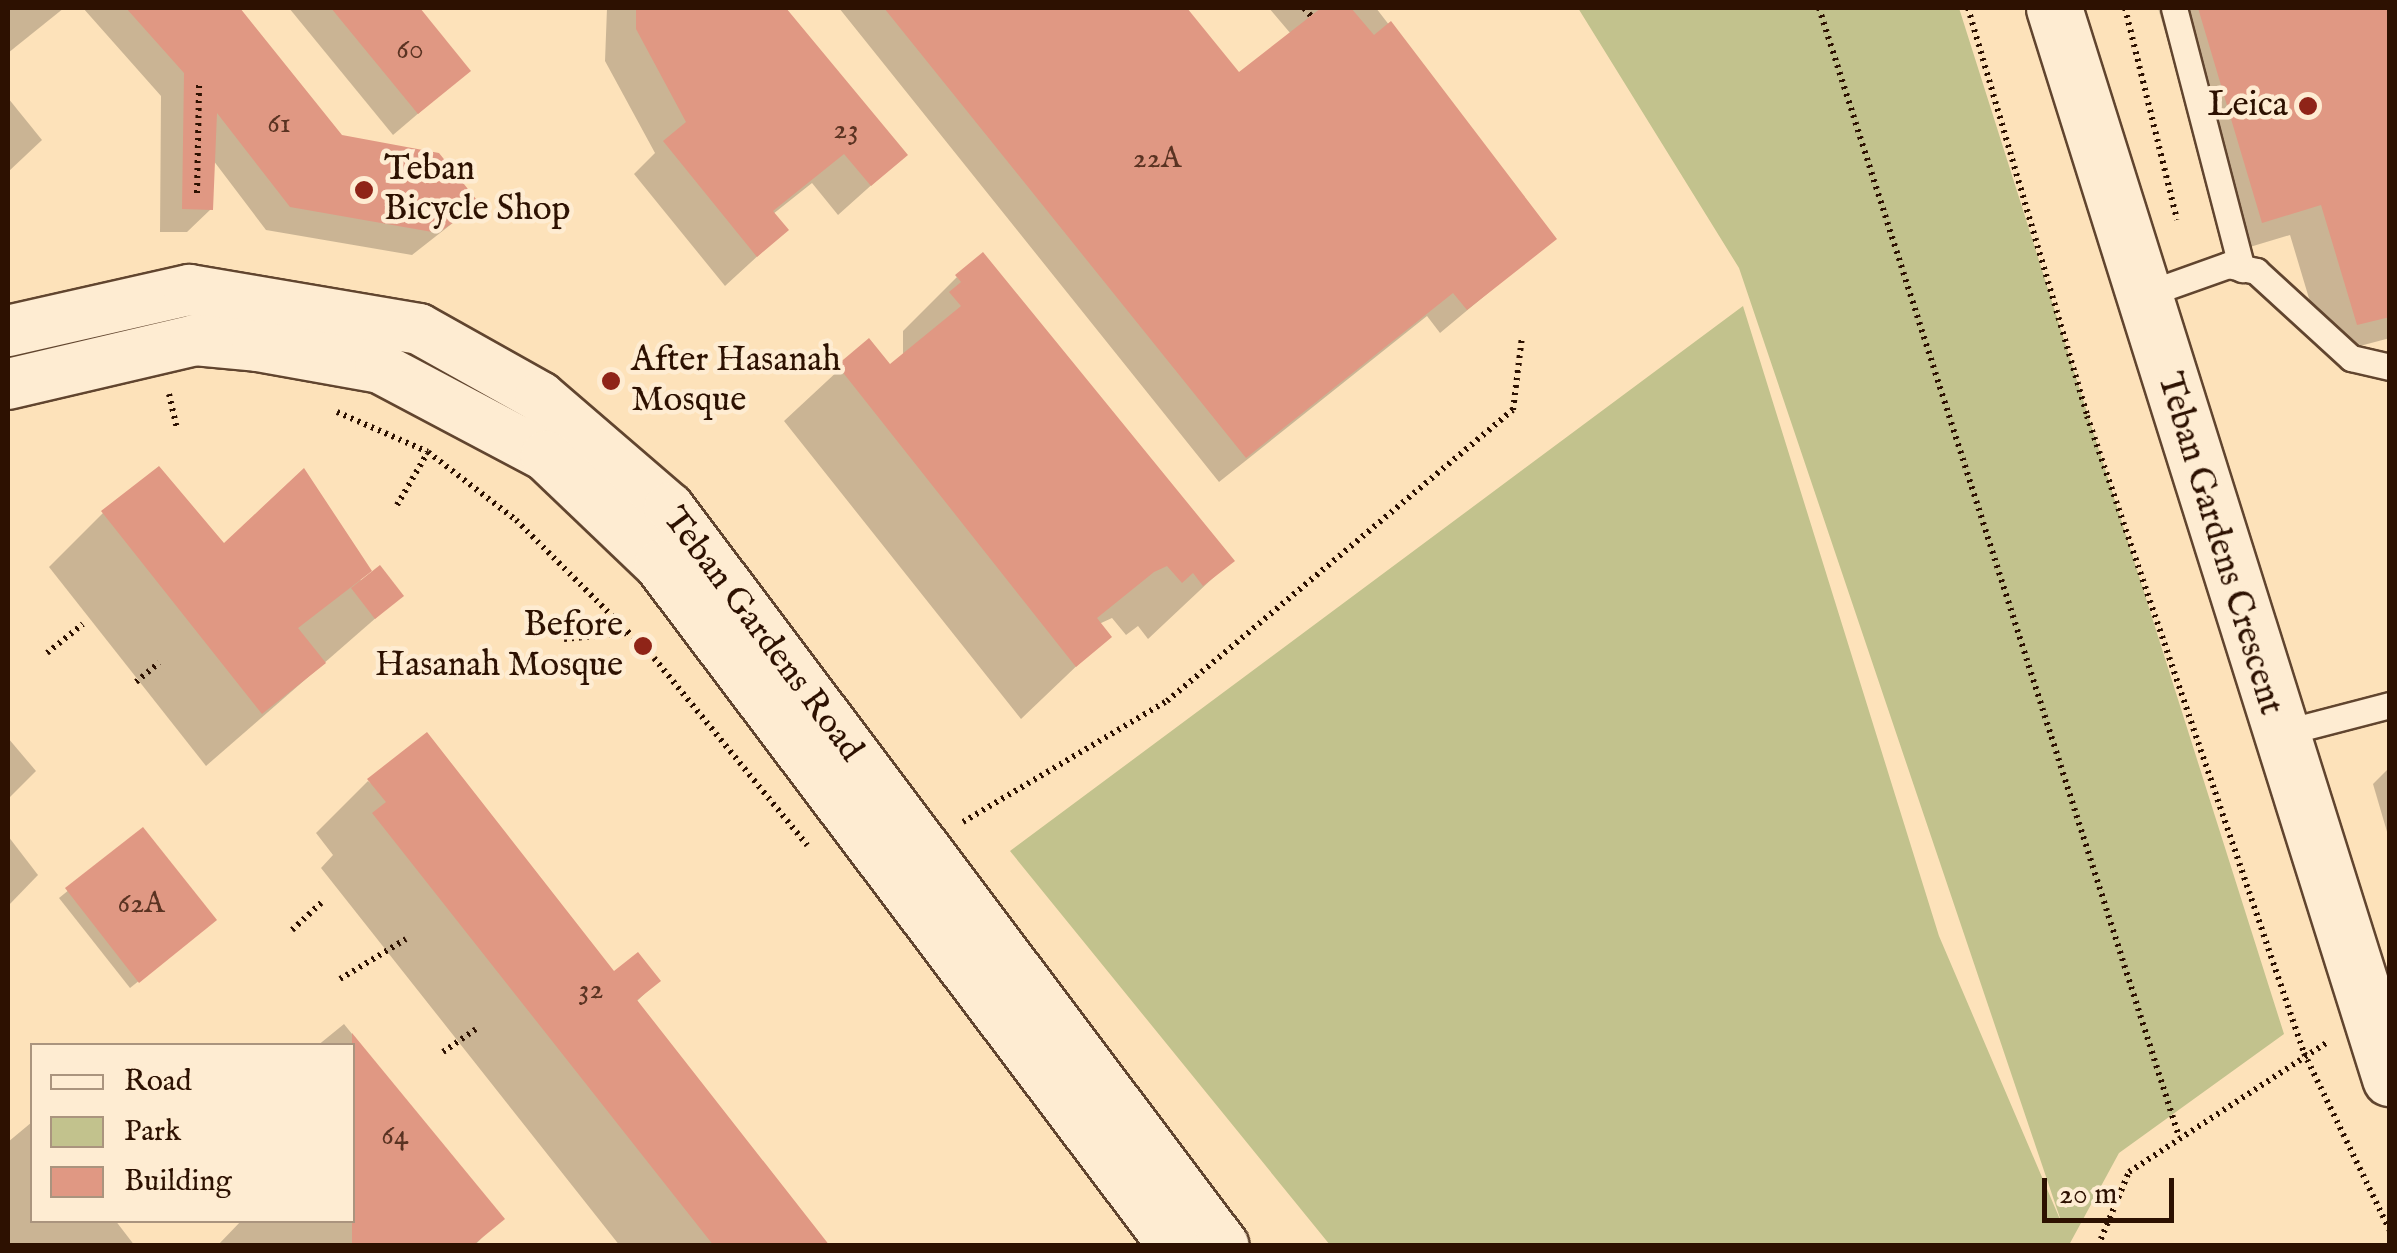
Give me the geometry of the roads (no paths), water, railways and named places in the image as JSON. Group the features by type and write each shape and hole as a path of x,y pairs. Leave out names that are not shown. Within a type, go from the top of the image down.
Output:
{"street":[{"name":"Teban Gardens Crescent","path":"2054,8 2278,734 2371,991 2390,1078"},
{"name":"Teban Gardens Road","path":"8,331 190,290 419,329 540,397 669,508 1224,1246"},
{"name":"Teban Gardens Road","path":"8,384 195,340 257,346 380,368 546,456 660,564 1174,1246"}],"lane":[{"path":"2174,8 2242,269 2351,358 2390,367"},
{"path":"2142,296 2242,269"},
{"path":"2278,734 2390,705"}],"place":[{"name":"Leica","path":"2308,106"},
{"name":"Teban Bicycle Shop","path":"364,190"},
{"name":"After Hasanah Mosque","path":"611,381"},
{"name":"Before Hasanah Mosque","path":"643,646"}]}
